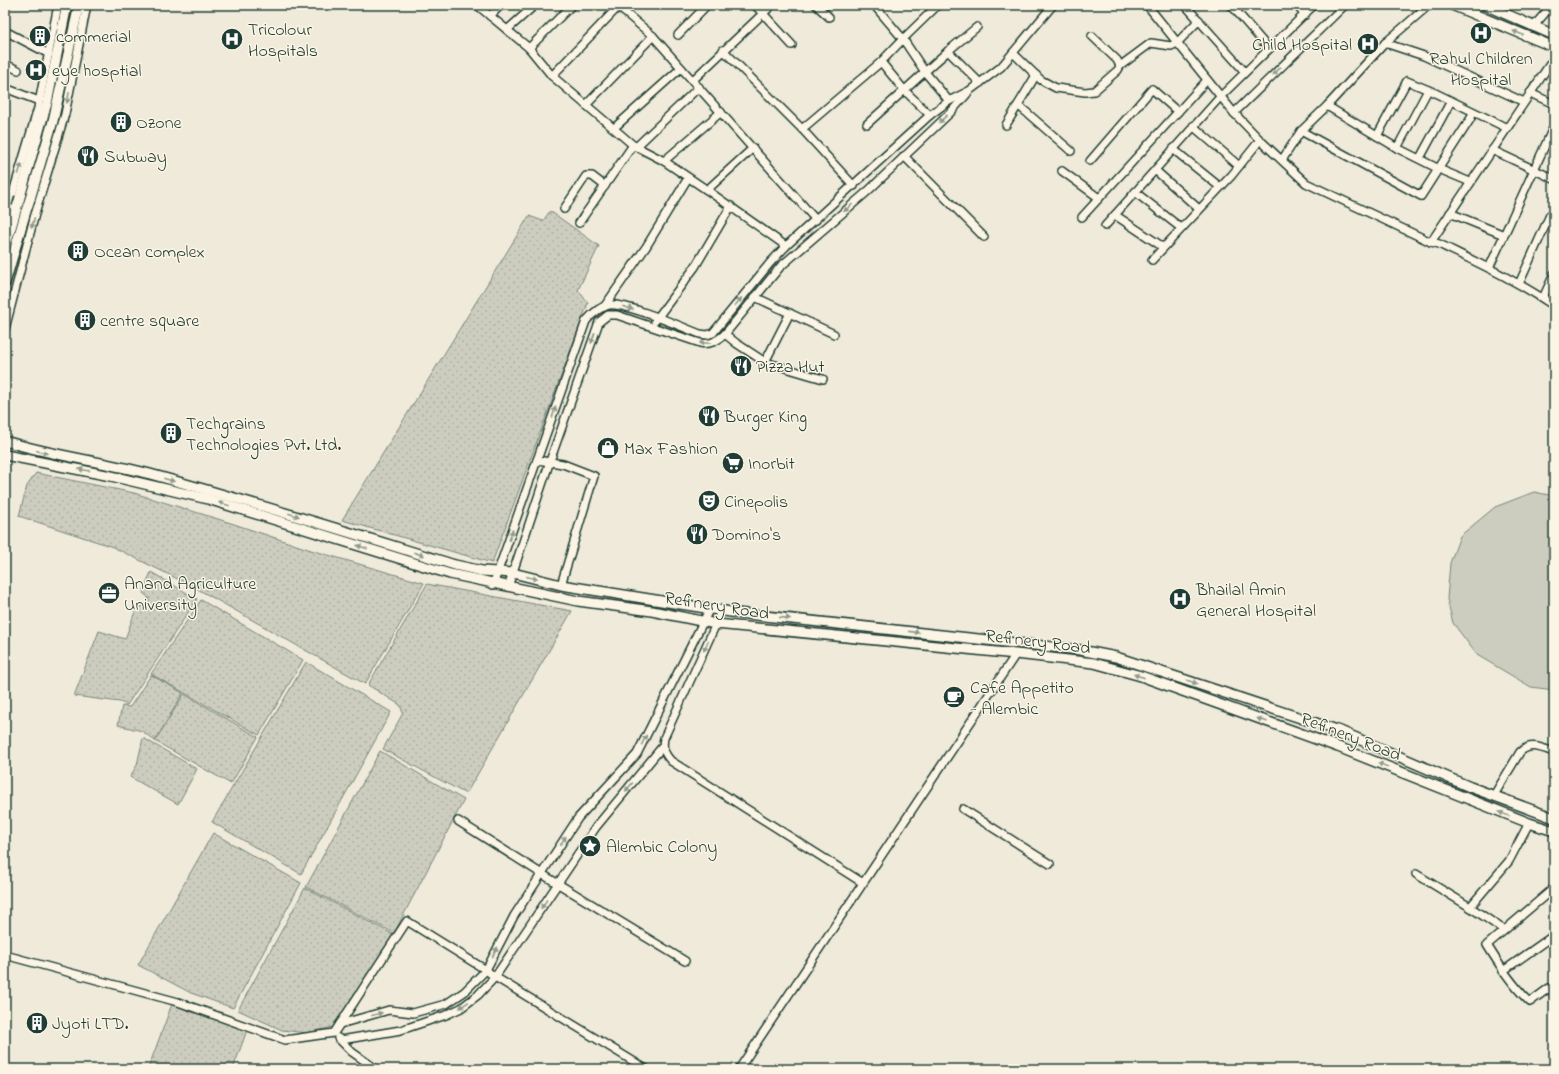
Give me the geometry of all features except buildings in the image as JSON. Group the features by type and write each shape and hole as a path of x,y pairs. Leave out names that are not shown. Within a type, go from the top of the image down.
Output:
{"main road":[{"path":"5,248 46,109 67,5"},
{"path":"5,283 53,121 78,5"},
{"path":"1452,5 1554,48"},
{"path":"1485,5 1554,35"},
{"path":"5,441 50,454 148,474 244,506"},
{"path":"5,455 111,476 244,506"},
{"path":"111,476 114,466"},
{"name":"Refinery Road","path":"244,506 299,516 455,565 482,571 513,573 561,585 721,610 1080,650 1116,656 1340,731 1470,787 1554,818"},
{"name":"Refinery Road","path":"244,506 450,574 578,601 652,611 716,624 1094,663 1141,676 1338,747 1529,824 1554,831"},
{"path":"1004,653 1007,642"}],"street":[{"path":"5,220 8,199 39,101 58,5"},
{"path":"5,329 65,114 87,5"},
{"path":"477,5 529,48 552,76 635,146 664,161 731,206 786,246"},
{"path":"490,16 501,5"},
{"path":"507,30 535,5"},
{"path":"529,48 572,5"},
{"path":"678,35 707,5"},
{"path":"756,5 792,45"},
{"path":"693,80 772,5"},
{"path":"816,5 829,18"},
{"path":"874,5 902,39 925,72 949,100"},
{"path":"802,129 881,62 902,39 938,5"},
{"path":"1147,5 1234,113 1260,140 1306,183 1489,268 1543,298 1554,306"},
{"path":"1186,5 1245,72"},
{"path":"1231,5 1268,49"},
{"path":"1296,5 1304,14"},
{"path":"1105,226 1221,96 1314,5"},
{"path":"1234,113 1345,5"},
{"path":"1282,160 1301,131 1327,106 1385,43 1429,5"},
{"path":"1533,27 1552,5"},
{"path":"493,584 586,321 604,307 618,305 656,317 700,334 707,335 713,333 770,263 786,246 949,100 969,91 1001,67 1051,6"},
{"path":"552,76 620,7 653,36 816,220"},
{"path":"1013,53 1048,85 1056,88 1090,92 1098,88 1118,70 1120,66 1151,43 1171,46 1177,43 1199,20"},
{"path":"867,124 977,26"},
{"path":"5,31 49,54"},
{"path":"586,105 653,36"},
{"path":"1092,36 1117,60 1120,66"},
{"path":"1385,43 1424,56 1524,102"},
{"path":"723,50 802,129 854,186"},
{"path":"948,51 980,83"},
{"path":"1431,242 1554,58"},
{"path":"881,62 904,90 930,116"},
{"path":"5,64 18,70"},
{"path":"614,128 681,68"},
{"path":"1006,125 1036,75"},
{"path":"1082,217 1207,80"},
{"path":"1377,136 1407,81 1507,128"},
{"path":"579,223 635,146 699,87"},
{"path":"5,88 39,101"},
{"path":"1090,161 1152,89 1178,112"},
{"path":"1397,148 1428,90"},
{"path":"508,587 599,322 608,315 617,315 705,344 715,342 725,334 788,259 853,204 950,113 969,91"},
{"path":"1530,93 1554,104"},
{"path":"1420,158 1451,102"},
{"path":"1018,105 1071,151"},
{"path":"1327,106 1397,148 1420,158 1439,169 1470,182"},
{"path":"664,161 721,112"},
{"path":"1301,131 1421,196 1471,118 1473,112"},
{"path":"1193,126 1239,166"},
{"path":"1489,268 1554,126"},
{"path":"1152,260 1239,166 1260,140"},
{"path":"707,190 753,148"},
{"path":"1173,149 1220,187"},
{"path":"1492,150 1554,179"},
{"path":"904,156 984,238"},
{"path":"1155,170 1200,209"},
{"path":"1062,171 1099,198"},
{"path":"564,209 586,176 592,176 605,186"},
{"path":"604,307 646,247 688,178"},
{"path":"1135,192 1181,228"},
{"path":"8,199 38,207"},
{"path":"652,327 656,317 695,267 731,206"},
{"path":"1450,213 1504,235"},
{"path":"1115,215 1163,247"},
{"path":"1519,284 1550,215 1554,217"},
{"path":"1543,298 1554,274"},
{"path":"5,292 14,293"},
{"path":"756,297 834,334"},
{"path":"766,362 790,313"},
{"path":"725,334 736,343 766,362 823,379"},
{"path":"537,460 564,464 594,476 561,585"},
{"path":"340,1024 389,1010 413,1013 446,1004 464,992 486,970 514,916 578,818 637,754 710,608"},
{"path":"341,1040 401,1030 446,1015 461,1008 478,995 495,977 596,827 662,747 664,738 721,610"},
{"path":"739,1069 1016,654"},
{"path":"1494,795 1520,752 1524,748 1532,746 1554,752"},
{"path":"662,747 671,761 863,883"},
{"path":"963,809 1050,864"},
{"path":"458,820 542,874 685,961"},
{"path":"1470,907 1510,861 1529,824"},
{"path":"1416,874 1504,930"},
{"path":"1554,888 1487,945 1503,972 1530,1002 1549,988 1554,994"},
{"path":"5,955 178,1002 285,1040 334,1033 407,921 495,977 646,1069"},
{"path":"1503,972 1554,935"},
{"path":"334,1033 352,1052 376,1069"}],"shaded area":[{"path":"550,211 599,246 578,290 588,303 492,563 342,520 529,216 543,221"},
{"path":"36,473 134,493 311,550 424,583 365,684 194,587 113,547 19,516 27,486"},
{"path":"1534,492 1554,496 1554,690 1531,687 1477,655 1453,623 1447,599 1450,563 1460,536 1495,507"},
{"path":"151,572 197,599 127,705 120,702 74,696 99,631 125,639 136,609 147,604 149,601 148,597 143,593"},
{"path":"427,584 572,611 466,794 383,749 403,713 400,705 368,685"},
{"path":"201,600 303,660 259,735 151,674"},
{"path":"306,662 391,712 301,874 212,822"},
{"path":"151,675 183,693 155,741 142,731 118,725 122,706 130,707"},
{"path":"184,694 258,737 231,784 155,741"},
{"path":"143,738 197,769 178,804 130,777 137,765"},
{"path":"380,751 464,800 394,933 306,887"},
{"path":"213,833 301,883 233,1008 191,993 138,965"},
{"path":"305,888 394,935 333,1027 307,1033 282,1030 238,1010"},
{"path":"172,1004 247,1030 233,1069 148,1069"}],"place":[{"name":"Rahul Children Hospital","path":"1481,33"},
{"name":"commerial","path":"40,36"},
{"name":"Tricolour Hospitals","path":"232,39"},
{"name":"Child Hospital","path":"1368,44"},
{"name":"eye hosptial","path":"36,70"},
{"name":"Ozone","path":"121,122"},
{"name":"Subway","path":"88,156"},
{"name":"Ocean complex","path":"78,251"},
{"name":"centre square","path":"85,320"},
{"name":"Pizza Hut","path":"741,366"},
{"name":"Burger King","path":"709,416"},
{"name":"Techgrains Technologies Pvt. Ltd.","path":"171,433"},
{"name":"Max Fashion","path":"608,448"},
{"name":"Inorbit","path":"733,463"},
{"name":"Cinepolis","path":"709,501"},
{"name":"Domino's","path":"697,534"},
{"name":"Anand Agriculture University","path":"109,593"},
{"name":"Bhailal Amin General Hospital","path":"1180,599"},
{"name":"Cafe Appetito - Alembic","path":"954,697"},
{"name":"Alembic Colony","path":"590,846"},
{"name":"Jyoti LTD.","path":"37,1023"}]}
